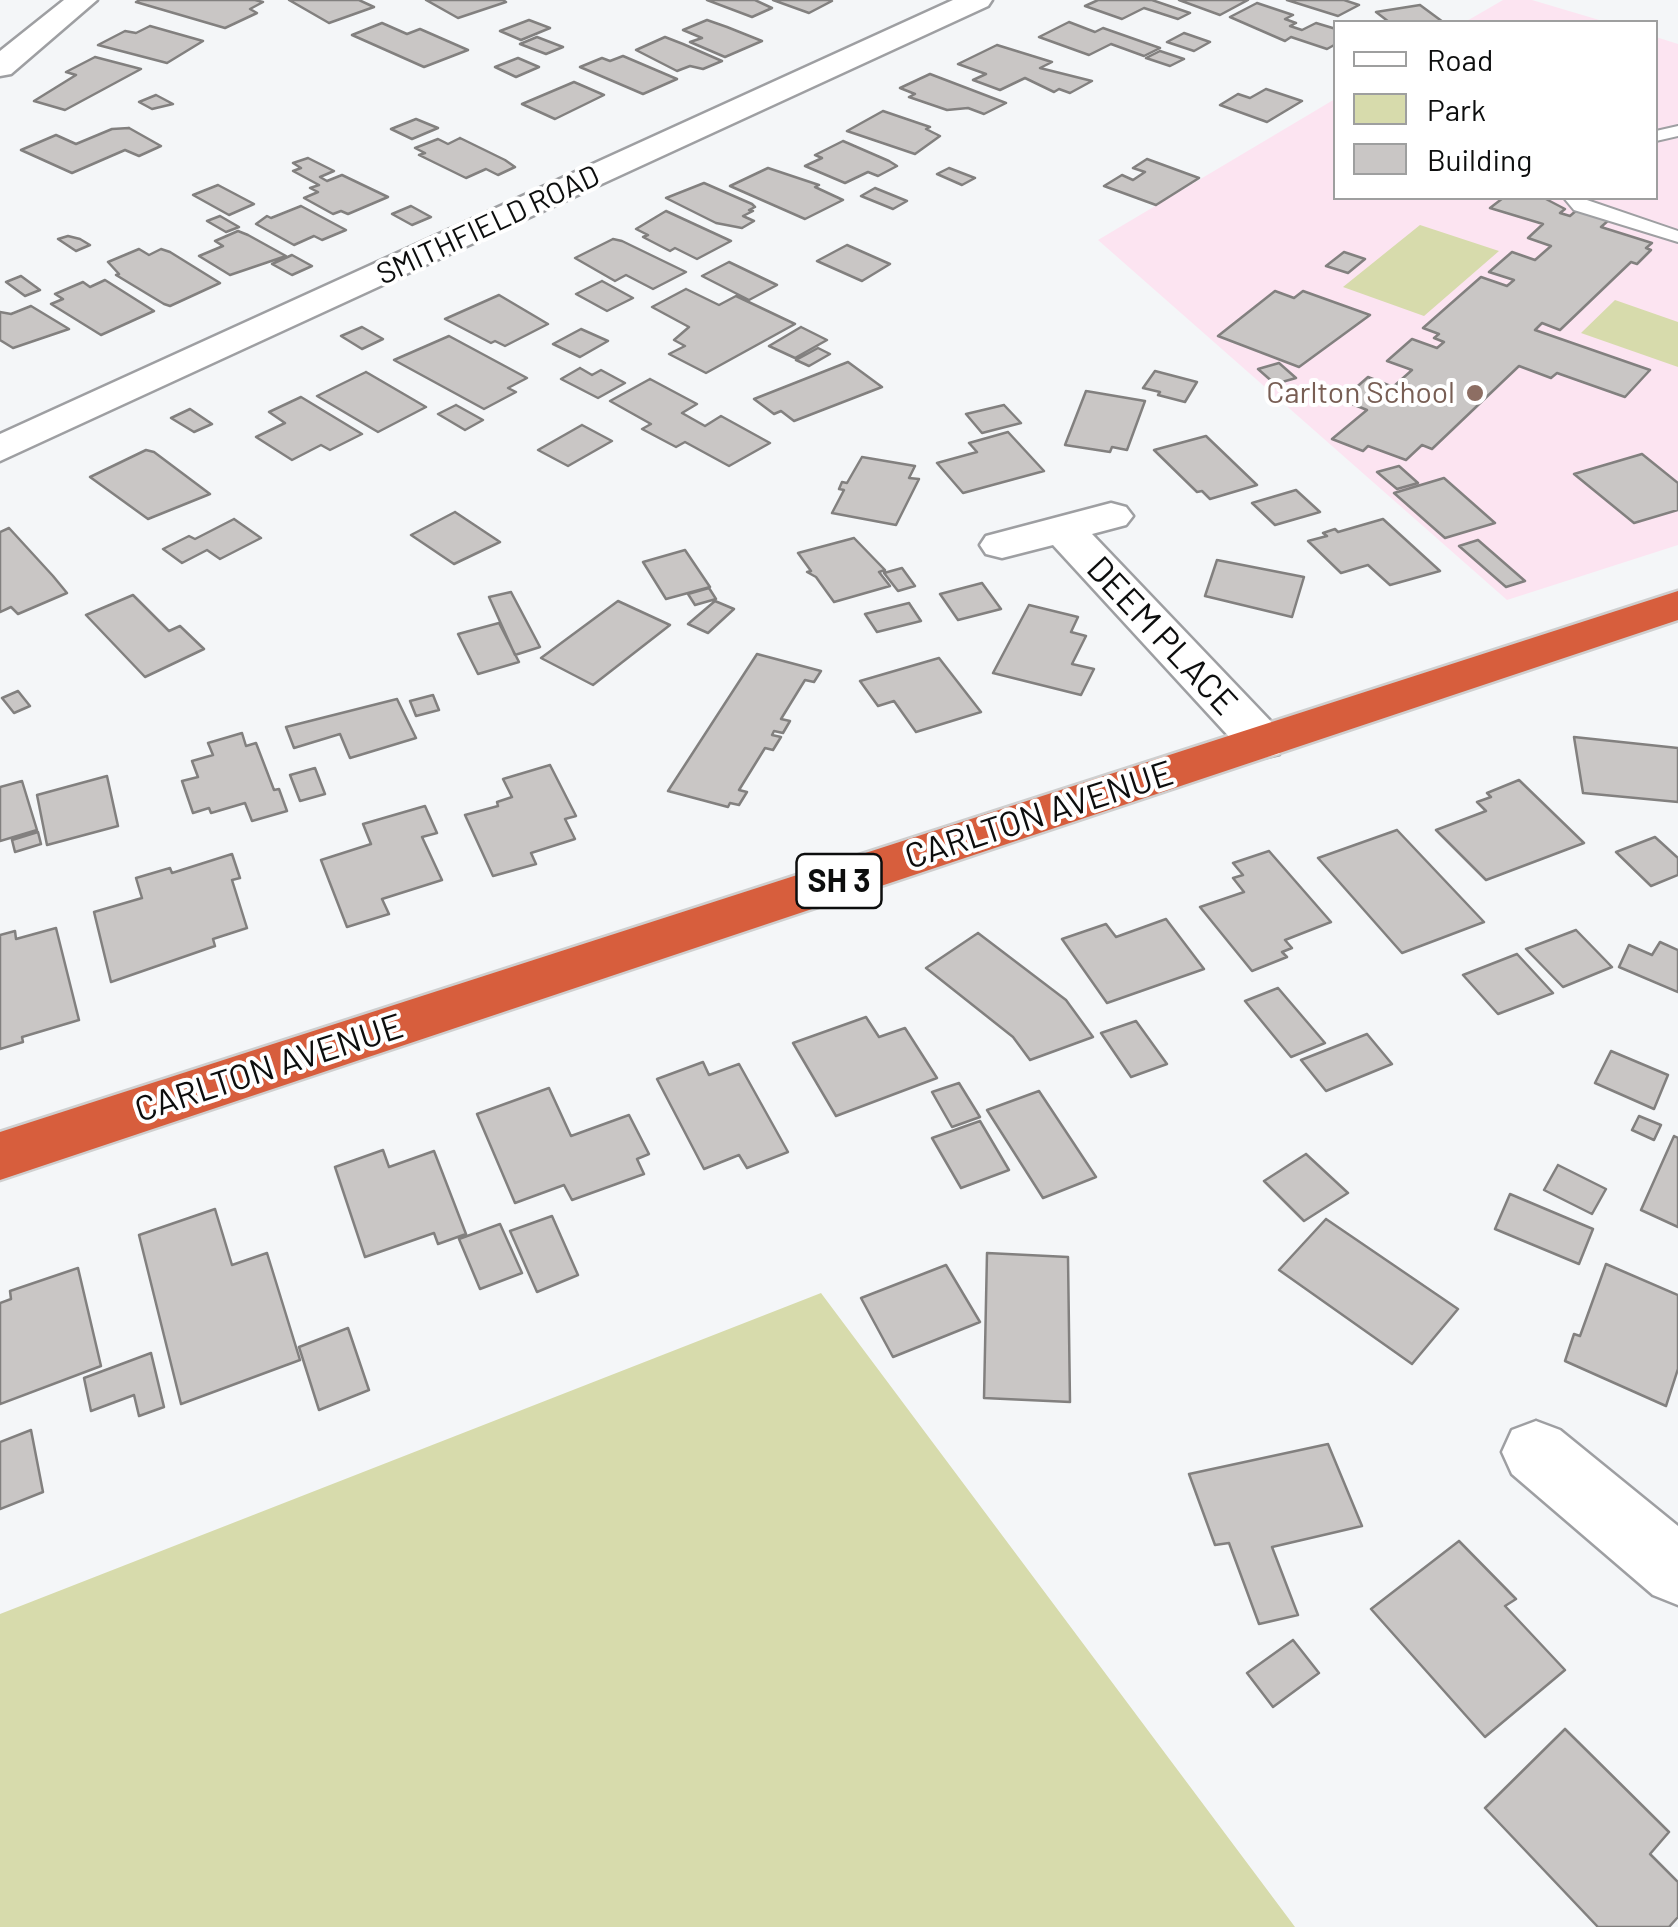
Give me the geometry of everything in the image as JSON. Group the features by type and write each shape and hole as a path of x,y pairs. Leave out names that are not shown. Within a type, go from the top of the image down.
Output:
{"highway":[{"name":"CARLTON AVENUE","path":"0,1156 1678,605"}],"street":[{"path":"0,67 82,0"},
{"name":"SMITHFIELD ROAD","path":"0,449 977,0"},
{"name":"DEEM PLACE","path":"1002,545 1111,516"},
{"name":"DEEM PLACE","path":"1062,529 1262,742"},
{"path":"1536,1452 1678,1571"}],"lane":[{"path":"1574,200 1580,206 1678,237"}],"shaded area":[{"path":"1503,0 1532,0 1599,20 1468,20"},
{"name":"Carlton School","path":"1658,38 1678,44 1678,545 1507,600 1098,240 1333,100 1333,200 1658,200"}],"green space":[{"path":"1420,225 1499,251 1424,316 1343,287"},
{"path":"1615,300 1678,322 1678,367 1581,333"},
{"path":"821,1293 1295,1927 0,1927 0,1614"}],"building":[{"path":"289,0 359,0 374,7 329,23"},
{"path":"426,0 503,0 506,2 458,18"},
{"path":"707,0 755,0 772,8 752,17"},
{"path":"773,0 830,0 832,1 809,13"},
{"path":"1098,0 1152,0 1190,13 1178,19 1144,8 1122,19 1085,6"},
{"path":"1179,0 1248,0 1220,15"},
{"path":"1287,0 1344,0 1359,5 1338,16"},
{"path":"136,2 263,2 250,9 257,13 225,28"},
{"path":"1257,3 1293,15 1285,19 1296,23 1290,26 1302,30 1316,23 1333,28 1333,46 1327,49 1291,37 1285,41 1230,17"},
{"path":"1420,5 1440,20 1386,20 1376,12"},
{"path":"529,20 550,28 521,40 500,31"},
{"path":"707,20 762,41 725,57 690,42 702,38 683,30"},
{"path":"1069,22 1095,32 1103,28 1160,48 1144,56 1111,44 1089,55 1039,37"},
{"path":"382,23 407,34 420,29 468,50 424,67 352,35"},
{"path":"150,26 203,41 167,63 98,45 125,31 136,33"},
{"path":"1184,33 1210,42 1194,51 1167,42"},
{"path":"537,37 563,47 546,54 520,44"},
{"path":"665,37 722,61 703,69 690,66 677,71 636,50"},
{"path":"997,45 1052,62 1040,68 1092,81 1070,93 1059,89 1054,92 1025,78 1000,90 973,80 986,74 958,64"},
{"path":"1160,51 1184,59 1170,66 1146,58"},
{"path":"623,56 677,79 643,94 580,67 602,58 610,61"},
{"path":"95,57 141,69 65,110 34,101 76,75 66,72"},
{"path":"518,58 539,67 516,77 495,67"},
{"path":"930,74 1006,103 984,114 968,108 947,110 909,97 915,94 900,88"},
{"path":"574,82 604,95 555,119 522,104"},
{"path":"1266,89 1302,101 1267,122 1220,105 1238,94 1250,98"},
{"path":"156,95 173,104 152,109 139,102"},
{"path":"883,111 930,127 926,129 940,136 915,154 847,131"},
{"path":"416,119 438,128 412,139 391,129"},
{"path":"129,128 161,146 139,156 125,150 72,173 21,150 56,135 76,144 112,129"},
{"path":"460,138 515,167 498,175 486,169 466,178 419,155 425,153 415,148 438,139 448,144"},
{"path":"843,141 897,166 878,176 868,172 845,183 805,166 822,158 815,155"},
{"path":"308,158 334,171 320,177 327,181 342,175 388,197 348,214 333,214 304,198 318,192 310,188 319,185 293,171 301,168 293,163"},
{"path":"1147,159 1199,178 1156,205 1104,186 1122,175 1133,180 1145,172 1133,168"},
{"path":"768,168 819,185 815,187 843,200 805,219 730,186"},
{"path":"949,168 975,178 962,185 937,174"},
{"path":"704,183 752,204 755,207 749,210 753,211 743,216 754,221 742,228 716,223 666,198"},
{"path":"218,185 254,204 229,215 193,195"},
{"path":"875,188 907,201 893,209 861,196"},
{"path":"1500,200 1548,200 1565,209 1560,213 1570,216 1578,209 1610,219 1601,227 1652,243 1646,248 1651,250 1637,264 1631,262 1560,330 1542,323 1535,330 1650,370 1625,397 1557,373 1551,378 1519,366 1432,449 1422,445 1406,460 1368,446 1363,451 1332,439 1367,410 1342,400 1368,377 1393,387 1412,370 1387,361 1412,339 1437,348 1444,342 1434,338 1439,334 1423,328 1481,277 1507,286 1514,280 1489,272 1512,252 1535,260 1551,246 1528,238 1543,224 1490,208"},
{"path":"301,206 346,230 322,240 314,236 294,245 256,224 267,216 271,218"},
{"path":"411,206 431,217 412,225 392,214"},
{"path":"666,211 731,241 697,259 675,248 670,251 636,229"},
{"path":"220,216 239,227 226,232 207,221"},
{"path":"238,231 286,256 230,275 199,256 223,246 215,241"},
{"path":"68,236 90,245 76,251 58,239"},
{"path":"613,239 686,272 653,289 626,275 615,281 575,258"},
{"path":"847,245 890,264 862,281 817,261"},
{"path":"139,249 149,255 161,249 170,252 220,283 170,306 164,304 116,275 119,274 108,262"},
{"path":"1344,252 1365,259 1348,273 1326,266"},
{"path":"292,255 312,266 292,275 272,264"},
{"path":"729,262 777,285 749,300 702,276"},
{"path":"21,276 40,290 25,296 6,282"},
{"path":"105,280 154,311 101,335 51,304 63,299 55,294 83,282 90,287"},
{"path":"602,281 633,298 607,311 576,294"},
{"path":"686,289 719,305 736,296 795,324 706,373 669,354 685,346 674,340 689,327 652,307"},
{"path":"1275,291 1294,298 1303,291 1370,315 1299,367 1218,336"},
{"path":"499,295 548,324 505,346 491,343 445,319"},
{"path":"31,306 69,329 13,348 0,340 0,312 11,314"},
{"path":"362,327 383,339 362,349 341,336"},
{"path":"801,327 827,340 795,358 769,346"},
{"path":"581,329 608,341 580,357 553,344"},
{"path":"449,336 527,378 508,388 516,392 484,409 394,360"},
{"path":"818,348 830,354 809,366 796,360"},
{"path":"848,362 882,387 794,421 781,411 774,414 754,399"},
{"path":"1279,363 1296,378 1275,384 1258,369"},
{"path":"580,368 592,375 601,370 625,383 598,398 561,379"},
{"path":"1155,371 1197,382 1185,402 1158,395 1160,392 1143,388"},
{"path":"366,372 426,407 378,432 317,396"},
{"path":"650,379 697,404 682,413 705,426 721,416 770,443 729,466 685,442 676,447 642,429 651,424 610,401"},
{"path":"1086,391 1145,401 1127,450 1112,447 1110,452 1065,445"},
{"path":"301,397 362,434 330,450 321,445 292,460 256,437 285,423 269,412"},
{"path":"456,405 483,420 465,430 438,414"},
{"path":"1004,405 1021,423 982,433 966,414"},
{"path":"190,409 212,424 194,432 171,418"},
{"path":"582,425 612,441 568,466 538,450"},
{"path":"1008,432 1044,471 963,493 937,463 977,452 969,443"},
{"path":"1206,436 1257,485 1210,499 1202,491 1197,492 1154,450"},
{"path":"146,450 210,494 148,519 90,477"},
{"path":"1642,454 1678,483 1678,510 1634,523 1574,474"},
{"path":"862,457 915,466 909,478 919,479 896,525 832,513 844,490 839,489 842,482 847,483"},
{"path":"1399,466 1418,483 1397,489 1377,472"},
{"path":"1444,478 1495,523 1445,538 1394,493"},
{"path":"1296,490 1320,512 1275,525 1252,503"},
{"path":"455,512 500,542 454,564 411,535"},
{"path":"234,519 261,538 220,559 207,550 182,563 163,549 189,536 195,539"},
{"path":"1383,519 1440,571 1390,585 1368,565 1341,573 1308,541 1327,536 1323,533 1335,529 1338,532"},
{"path":"9,528 67,593 18,614 11,607 0,612 0,532"},
{"path":"854,538 885,570 879,572 890,586 834,602 816,577 807,572 811,571 798,553"},
{"path":"1478,540 1525,581 1506,587 1459,546"},
{"path":"685,550 710,587 666,599 643,562"},
{"path":"1217,560 1304,577 1292,617 1205,596"},
{"path":"902,568 915,586 898,591 884,573"},
{"path":"982,583 1001,609 958,620 940,594"},
{"path":"709,588 716,599 695,605 688,594"},
{"path":"511,592 540,647 515,655 489,597"},
{"path":"133,595 169,631 180,626 204,649 145,677 86,615"},
{"path":"618,601 670,625 593,685 541,658"},
{"path":"715,601 734,609 708,633 688,624"},
{"path":"909,603 921,621 877,632 865,614"},
{"path":"1029,605 1078,617 1071,632 1086,636 1072,664 1094,669 1081,695 993,673"},
{"path":"499,623 519,662 478,674 458,634"},
{"path":"757,654 821,671 814,682 805,680 781,719 790,721 783,733 774,731 772,735 781,737 773,750 765,748 739,790 747,792 739,805 730,803 728,807 668,791"},
{"path":"939,658 981,712 916,732 894,701 878,706 860,681"},
{"path":"18,691 30,706 14,713 2,698"},
{"path":"433,695 439,710 416,716 410,701"},
{"path":"397,699 416,738 350,758 340,734 294,748 286,727"},
{"path":"242,733 246,746 256,743 274,790 279,789 287,811 252,821 245,803 211,813 209,808 193,813 182,781 198,777 192,761 213,755 208,743"},
{"path":"1574,737 1678,748 1678,802 1583,793"},
{"path":"550,765 576,816 565,819 575,839 531,853 536,864 493,876 465,815 498,806 497,802 512,797 503,779"},
{"path":"315,768 325,794 300,801 290,775"},
{"path":"107,776 118,826 47,845 37,795"},
{"path":"1519,780 1584,843 1486,880 1436,830 1486,811 1477,802 1491,797 1487,793"},
{"path":"22,781 37,830 0,841 0,787"},
{"path":"425,806 437,833 422,837 442,880 382,899 389,914 347,927 321,860 371,844 363,824"},
{"path":"1397,830 1484,922 1402,953 1318,858"},
{"path":"38,832 41,844 15,852 12,840"},
{"path":"1655,837 1678,858 1678,875 1651,886 1616,852"},
{"path":"1269,851 1331,922 1285,940 1292,948 1282,952 1287,957 1252,971 1200,907 1244,892 1233,878 1243,875 1233,863"},
{"path":"232,854 240,878 232,880 247,928 213,939 215,946 111,982 94,912 142,898 136,878 170,868 172,873"},
{"path":"1166,919 1204,969 1107,1003 1062,939 1106,924 1116,937"},
{"path":"56,928 79,1020 22,1037 23,1042 0,1049 0,935 15,931 16,939"},
{"path":"1576,930 1612,967 1563,987 1526,949"},
{"path":"978,933 1066,1000 1093,1037 1030,1060 1013,1037 926,968"},
{"path":"1660,942 1678,950 1678,992 1619,967 1629,945 1652,955"},
{"path":"1517,954 1553,993 1498,1014 1463,975"},
{"path":"1278,988 1325,1043 1291,1057 1245,1001"},
{"path":"866,1017 879,1037 905,1028 937,1078 836,1116 793,1043"},
{"path":"1136,1021 1167,1064 1131,1077 1101,1033"},
{"path":"1367,1034 1392,1064 1326,1091 1301,1060"},
{"path":"1611,1051 1668,1075 1654,1109 1595,1083"},
{"path":"703,1062 709,1075 739,1064 788,1152 747,1168 739,1155 704,1169 657,1079"},
{"path":"959,1083 980,1117 952,1127 932,1092"},
{"path":"549,1088 571,1136 629,1115 649,1154 637,1159 644,1174 572,1200 564,1185 515,1203 477,1114"},
{"path":"1039,1091 1096,1177 1043,1198 987,1110"},
{"path":"1639,1116 1661,1125 1654,1140 1632,1130"},
{"path":"980,1121 1009,1170 961,1188 932,1138"},
{"path":"1674,1136 1678,1138 1678,1227 1641,1210"},
{"path":"383,1150 389,1167 434,1151 466,1234 438,1244 434,1233 365,1257 335,1167"},
{"path":"1306,1154 1348,1193 1304,1221 1264,1181"},
{"path":"1558,1165 1606,1189 1592,1214 1544,1190"},
{"path":"1510,1194 1593,1229 1579,1264 1495,1229"},
{"path":"215,1209 232,1265 267,1253 300,1360 181,1404 139,1235"},
{"path":"552,1216 578,1275 537,1292 510,1231"},
{"path":"1326,1219 1458,1309 1412,1364 1279,1270"},
{"path":"500,1224 522,1273 480,1289 459,1239"},
{"path":"987,1253 1068,1257 1070,1402 984,1398"},
{"path":"1606,1264 1678,1295 1678,1369 1666,1406 1565,1361 1574,1334 1580,1336"},
{"path":"946,1265 980,1322 893,1357 861,1298"},
{"path":"78,1268 101,1366 0,1404 0,1303 11,1299 10,1291"},
{"path":"348,1328 369,1390 319,1410 299,1347"},
{"path":"151,1353 164,1407 139,1416 134,1395 91,1411 84,1378"},
{"path":"31,1430 43,1492 0,1509 0,1442"},
{"path":"1328,1444 1362,1526 1272,1547 1298,1615 1259,1624 1229,1543 1215,1545 1189,1474"},
{"path":"1459,1541 1516,1599 1505,1606 1565,1670 1485,1737 1371,1609"},
{"path":"1293,1640 1319,1673 1273,1707 1247,1673"},
{"path":"1565,1729 1669,1832 1650,1854 1678,1882 1678,1917 1669,1927 1598,1927 1485,1808"}],"place":[{"name":"Carlton School","path":"1475,393"}]}
